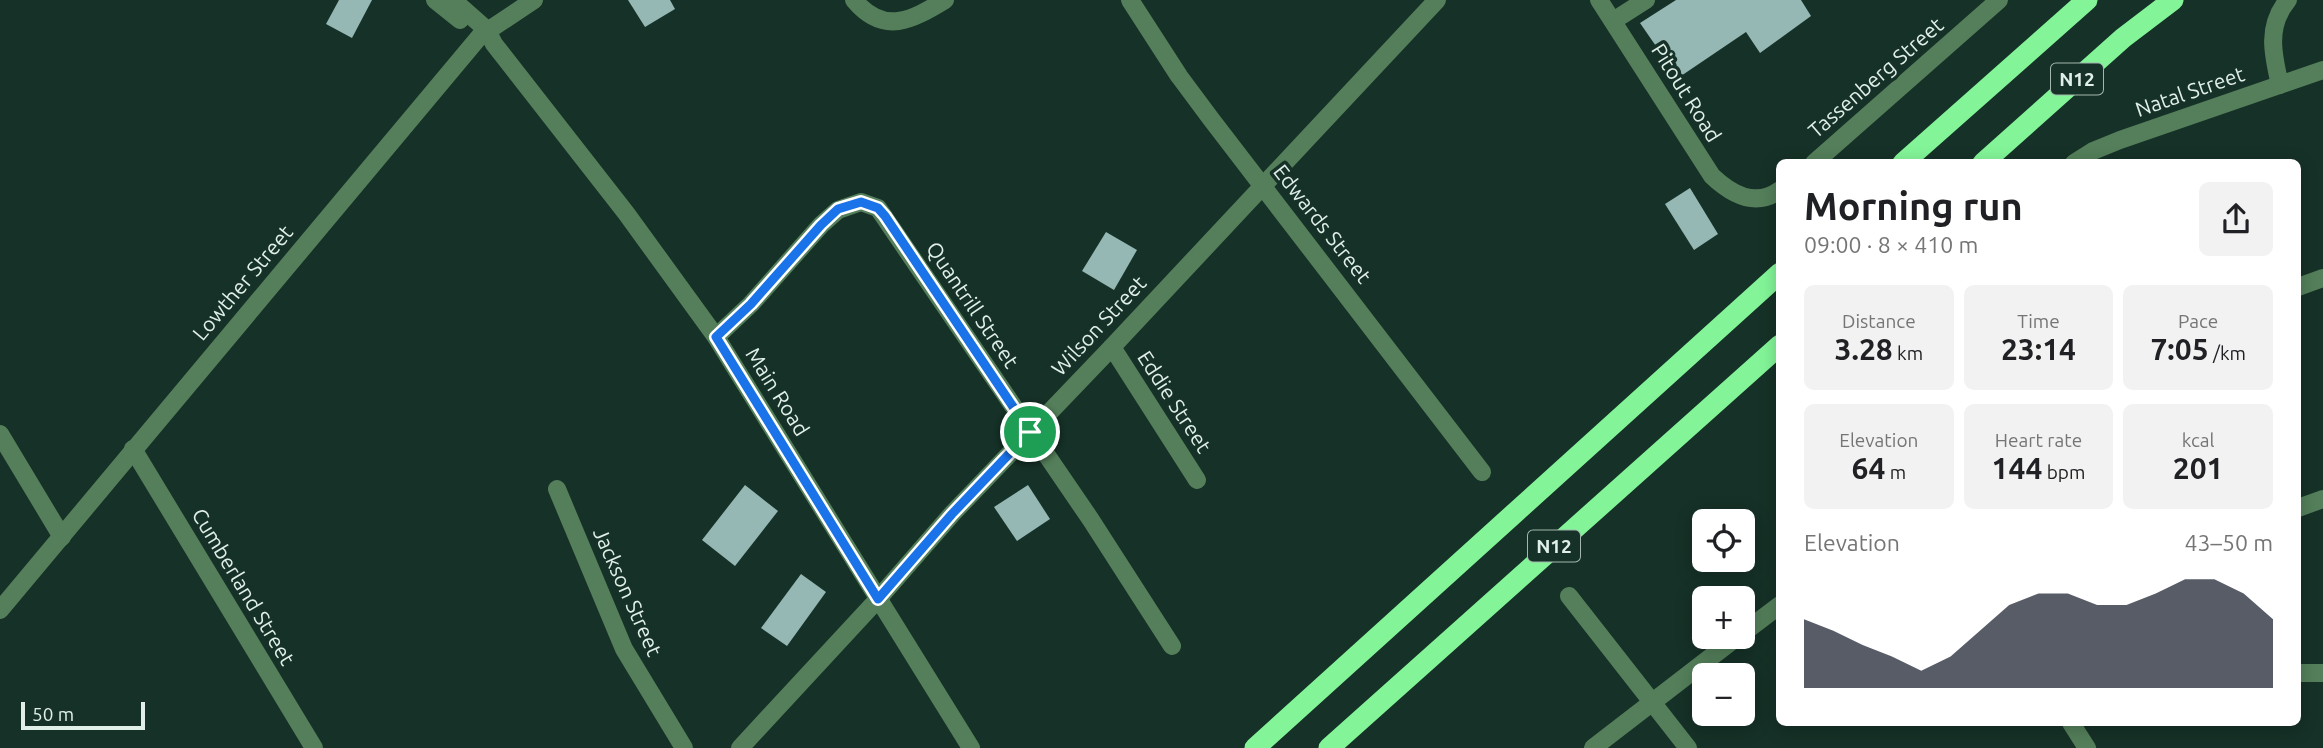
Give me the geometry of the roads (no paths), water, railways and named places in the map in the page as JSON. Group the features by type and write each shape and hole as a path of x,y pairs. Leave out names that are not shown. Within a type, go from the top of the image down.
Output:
{"highway":[{"name":"N12","path":"1908,159 2087,0"},
{"name":"N12","path":"1987,159 2123,38 2173,0"},
{"name":"N12","path":"1255,748 1776,277"},
{"name":"N12","path":"1329,748 1776,349"}],"street":[{"name":"Main Road","path":"435,0 487,37"},
{"name":"Main Road","path":"453,0 487,37 626,213 716,337 971,748"},
{"name":"Lowther Street","path":"0,610 133,449 487,37 534,0"},
{"path":"854,0 870,15 888,22 908,20 945,0"},
{"name":"Edwards Street","path":"1130,0 1179,76 1482,472"},
{"name":"Wilson Street","path":"740,748 878,599 952,514 1437,0"},
{"name":"Pitout Road","path":"1598,0 1712,176 1733,193 1746,198 1767,197 1776,192"},
{"path":"1613,22 1646,0"},
{"name":"Tassenberg Street","path":"1819,159 1999,0"},
{"path":"2280,85 2272,50 2273,29 2288,0"},
{"name":"Natal Street","path":"2081,159 2104,145 2323,70"},
{"name":"Quantrill Street","path":"716,337 751,304 838,209 852,204 869,204 878,208 1091,520 1172,646"},
{"path":"2301,286 2323,278"},
{"name":"Eddie Street","path":"1112,347 1198,480"},
{"path":"0,435 62,537"},
{"name":"Cumberland Street","path":"133,449 314,748"},
{"name":"Jackson Street","path":"557,489 624,649 684,748"},
{"path":"2301,507 2323,499"},
{"path":"1569,596 1688,748"},
{"path":"1755,624 1776,608"},
{"path":"1593,748 1722,649"},
{"path":"2301,673 2323,673"},
{"path":"2073,726 2087,748"}]}
